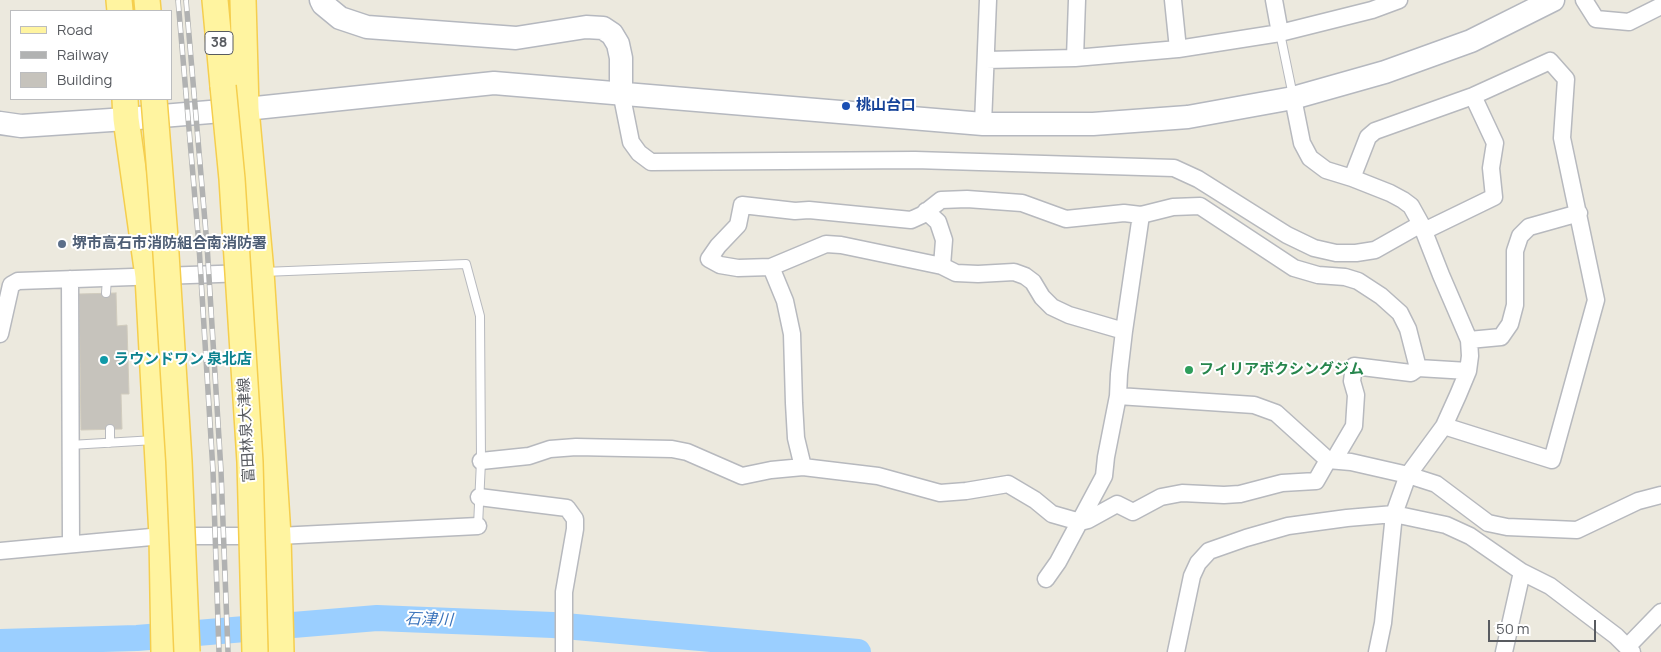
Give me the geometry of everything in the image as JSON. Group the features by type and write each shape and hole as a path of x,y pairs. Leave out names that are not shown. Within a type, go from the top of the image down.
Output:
{"main road":[{"name":"富田林泉大津線","path":"215,0 232,179 249,452 255,652"},
{"path":"243,0 246,109 261,272 278,536 281,652"},
{"path":"154,100 178,442 187,652"},
{"path":"126,109 148,276 162,536 164,652"}],"street":[{"path":"321,0 323,4 340,18 367,28 516,38 586,27 603,28 612,34 618,44 621,58 621,92 631,142 639,153 651,162 915,160 1174,168 1198,179 1287,234 1314,248 1336,253 1356,253 1375,250 1494,197 1491,168 1495,142 1473,96"},
{"path":"983,124 988,0"},
{"path":"1075,58 1077,0"},
{"path":"1173,0 1178,49"},
{"path":"1274,0 1280,34"},
{"path":"986,60 1075,58 1178,49 1280,34 1371,5 1400,0"},
{"path":"0,123 21,126 126,109 246,109 494,83 621,92 983,124 1093,124 1188,117 1293,98 1385,72 1471,41 1553,0"},
{"path":"1584,0 1596,19 1629,22 1661,6"},
{"path":"1352,178 1368,136 1376,131 1473,96 1550,61 1566,80 1562,138 1596,300 1552,460 1444,426"},
{"path":"1293,98 1302,142 1310,158 1326,170 1390,193 1411,206 1423,228 1440,275 1469,340 1470,356 1468,371 1444,426 1408,475 1394,514 1383,623 1378,652"},
{"path":"1124,331 1069,315 1052,307 1042,297 1033,282 1025,276 1014,272 956,273 942,266 841,245 826,244 771,267 738,268 720,265 710,259 718,246 738,225 742,205 795,211 817,210 911,220 941,200 967,199 1022,203 1066,219 1124,213 1141,215 1173,207 1200,206 1294,268 1318,275 1345,276 1381,296 1400,313 1408,329 1418,368"},
{"path":"926,211 938,222 944,240 942,266"},
{"path":"1469,340 1501,337 1510,324 1516,306 1515,250 1520,236 1529,227 1579,214"},
{"path":"1046,579 1058,562 1104,476 1118,396 1124,331 1141,215"},
{"path":"771,267 786,301 792,334 796,438 803,467"},
{"path":"0,334 11,285 18,281 70,279 106,285 148,276 261,272"},
{"path":"70,279 71,544"},
{"path":"481,461 529,456 550,448 672,450 686,452 742,476 771,470 803,467 878,476 940,493 1008,484 1035,500 1052,514 1080,522 1088,520 1117,504 1133,512 1162,497 1182,493 1240,494 1282,483 1316,480 1354,426 1356,395 1352,381 1354,366 1411,373 1418,368 1468,371"},
{"path":"1118,396 1254,405 1276,413 1331,460 1351,462 1408,475 1436,484 1488,523 1507,527 1576,530 1638,501 1661,495"},
{"path":"480,497 567,508 575,519 564,592 564,652"},
{"path":"1176,652 1192,576 1198,563 1209,550 1288,526 1394,514 1446,525 1470,536 1522,572 1550,586 1616,636 1630,650 1661,612"},
{"path":"0,551 162,536 278,536 478,526"},
{"path":"1504,652 1522,572"}],"lane":[{"path":"1280,34 1293,98"},
{"path":"261,272 466,264 480,316 481,461 478,526"},
{"path":"110,429 110,442"},
{"path":"70,444 156,440"}],"building":[{"name":"ラウンドワン 泉北店","path":"116,293 117,326 127,325 129,394 121,394 122,429 81,430 79,294"}],"waterway":[{"name":"石津川","path":"0,642 137,638 377,618 553,625 858,652"}],"railway":[{"path":"178,0 199,246 213,471 219,652"},
{"path":"186,0 207,245 221,471 228,652"}],"place":[{"name":"桃山台口","path":"846,106"},
{"name":"堺市高石市消防組合南消防署","path":"62,244"},
{"name":"ラウンドワン 泉北店","path":"104,360"},
{"name":"フィリアボクシングジム","path":"1189,370"}]}
